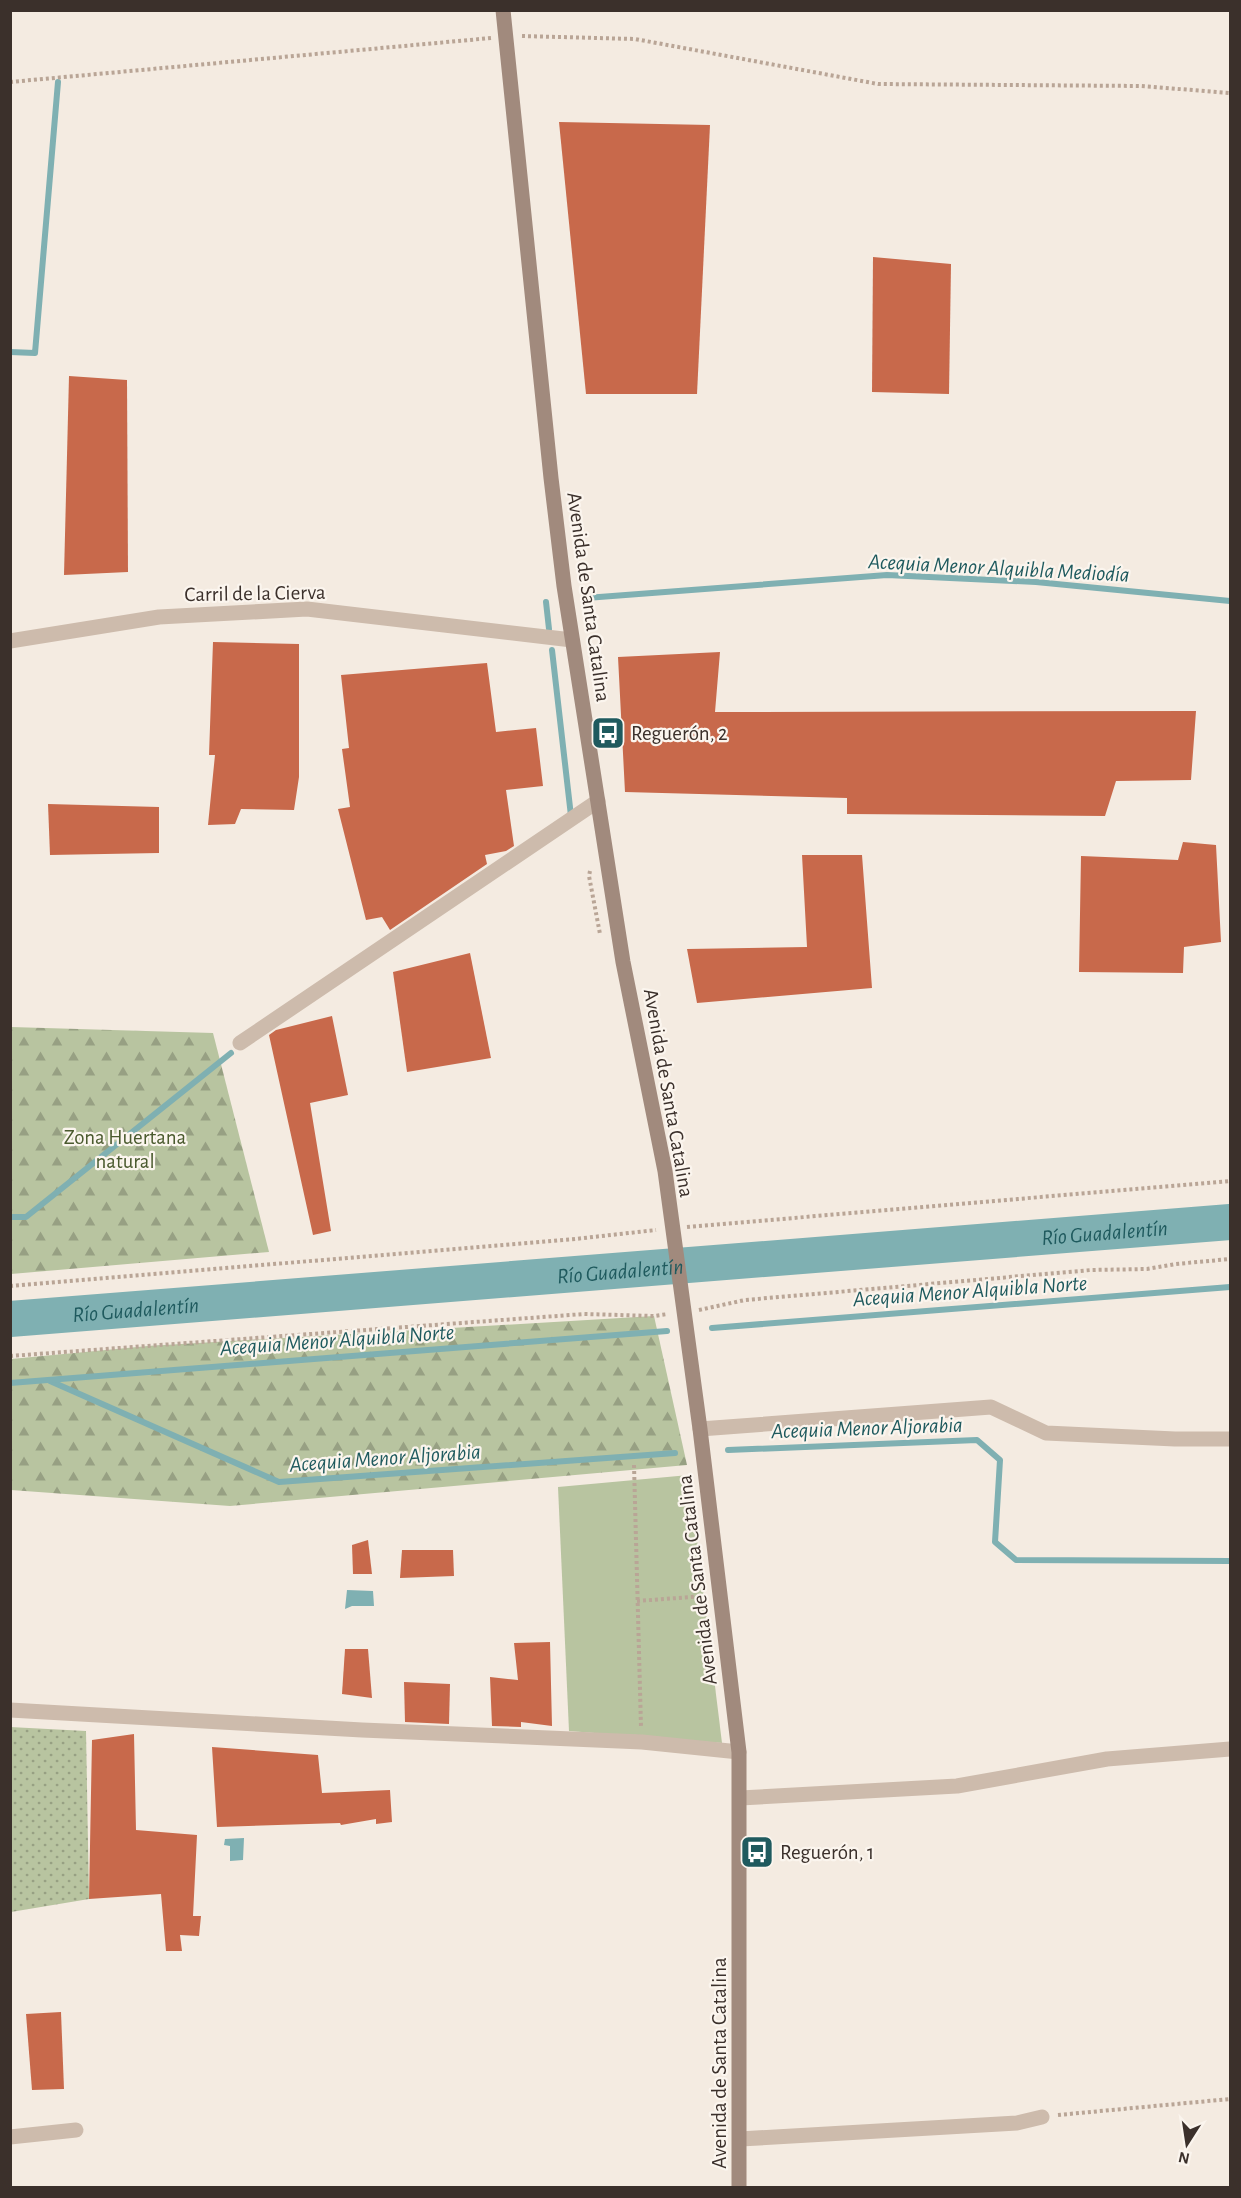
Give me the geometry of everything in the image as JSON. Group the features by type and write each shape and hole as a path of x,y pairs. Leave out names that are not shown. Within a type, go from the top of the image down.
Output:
{"main road":[{"name":"Avenida de Santa Catalina","path":"503,10 557,530 572,640 624,962 659,1139 673,1231 700,1428 739,1752 739,2187"}],"street":[{"name":"Carril de la Cierva","path":"10,642 159,617 307,609 572,640"},
{"path":"240,1042 598,801"},
{"path":"700,1428 991,1407 1046,1433 1230,1439"},
{"path":"10,1710 350,1730 642,1742 739,1752"},
{"path":"740,1798 957,1786 1107,1759 1230,1749"},
{"path":"740,2139 1017,2123 1042,2117"},
{"path":"10,2137 76,2130"}],"path":[{"path":"10,82 506,36 635,39 878,84 1141,86 1230,93"},
{"path":"10,1286 673,1231 1230,1181"},
{"path":"10,1356 584,1314 654,1316 683,1308 714,1308 745,1300 1091,1270 1147,1269 1176,1264 1230,1260"},
{"path":"634,1465 642,1742"},
{"path":"638,1601 721,1595"},
{"path":"1042,2117 1230,2099"}],"green space":[{"name":"Zona Huertana natural","path":"11,1027 213,1033 269,1252 11,1274"},
{"path":"654,1316 687,1465 230,1506 11,1490 11,1359 148,1346"},
{"path":"689,1475 722,1743 569,1731 558,1487"},
{"path":"10,1727 86,1731 89,1899 11,1912"}],"water":[{"path":"347,1590 373,1591 374,1606 352,1606 345,1609"},
{"path":"244,1838 243,1860 230,1861 230,1846 224,1845 225,1839"}],"building":[{"path":"559,122 710,125 697,394 586,394"},
{"path":"873,257 951,264 949,394 872,392"},
{"path":"69,376 127,380 128,572 64,575"},
{"path":"213,642 299,644 299,777 294,810 241,809 235,824 208,825 215,755 209,755"},
{"path":"720,652 715,712 1196,711 1191,780 1116,781 1105,816 847,814 847,798 625,792 618,657"},
{"path":"487,663 496,732 536,728 543,786 506,790 514,846 506,851 485,855 487,864 390,930 382,917 366,920 338,809 350,807 342,749 349,748 341,675"},
{"path":"48,804 159,807 159,853 50,855"},
{"path":"1183,842 1216,845 1221,942 1184,947 1183,973 1079,972 1081,856 1178,860"},
{"path":"802,855 862,855 872,988 697,1003 687,949 807,947"},
{"path":"470,953 491,1058 407,1072 393,972"},
{"path":"332,1016 348,1095 310,1103 331,1231 313,1235 269,1035 276,1030"},
{"path":"368,1540 372,1574 353,1574 352,1545"},
{"path":"402,1550 453,1550 454,1576 400,1578"},
{"path":"550,1642 552,1726 521,1722 521,1727 492,1726 490,1677 518,1680 514,1643"},
{"path":"345,1649 368,1649 372,1698 342,1694"},
{"path":"404,1682 450,1684 449,1724 405,1722"},
{"path":"134,1734 136,1830 197,1835 193,1916 201,1916 199,1936 180,1935 182,1951 166,1951 161,1894 89,1899 92,1740"},
{"path":"212,1747 318,1755 322,1793 390,1790 392,1822 376,1824 376,1819 341,1825 340,1823 217,1827"},
{"path":"61,2012 64,2089 32,2090 26,2014"}],"waterway":[{"path":"10,352 35,353 58,82"},
{"name":"Acequia Menor Alquibla Mediodía","path":"586,598 887,575 1036,582 1230,601"},
{"name":"Acequia Menor Alquibla Mediodía","path":"546,602 549,629"},
{"name":"Acequia Menor Alquibla Mediodía","path":"552,650 571,816"},
{"name":"Acequia Menor Alquibla Mediodía","path":"10,1217 26,1217 231,1053"},
{"name":"Río Guadalentín","path":"10,1319 1230,1222"},
{"name":"Acequia Menor Alquibla Norte","path":"712,1328 1230,1287"},
{"name":"Acequia Menor Alquibla Norte","path":"10,1383 667,1331"},
{"name":"Acequia Menor Aljorabia","path":"50,1381 279,1482 675,1453"},
{"name":"Acequia Menor Aljorabia","path":"728,1450 977,1440 1000,1460 995,1542 1016,1560 1230,1561"}],"place":[{"name":"Reguerón, 2","path":"608,733"},
{"name":"Reguerón, 1","path":"757,1852"}]}
